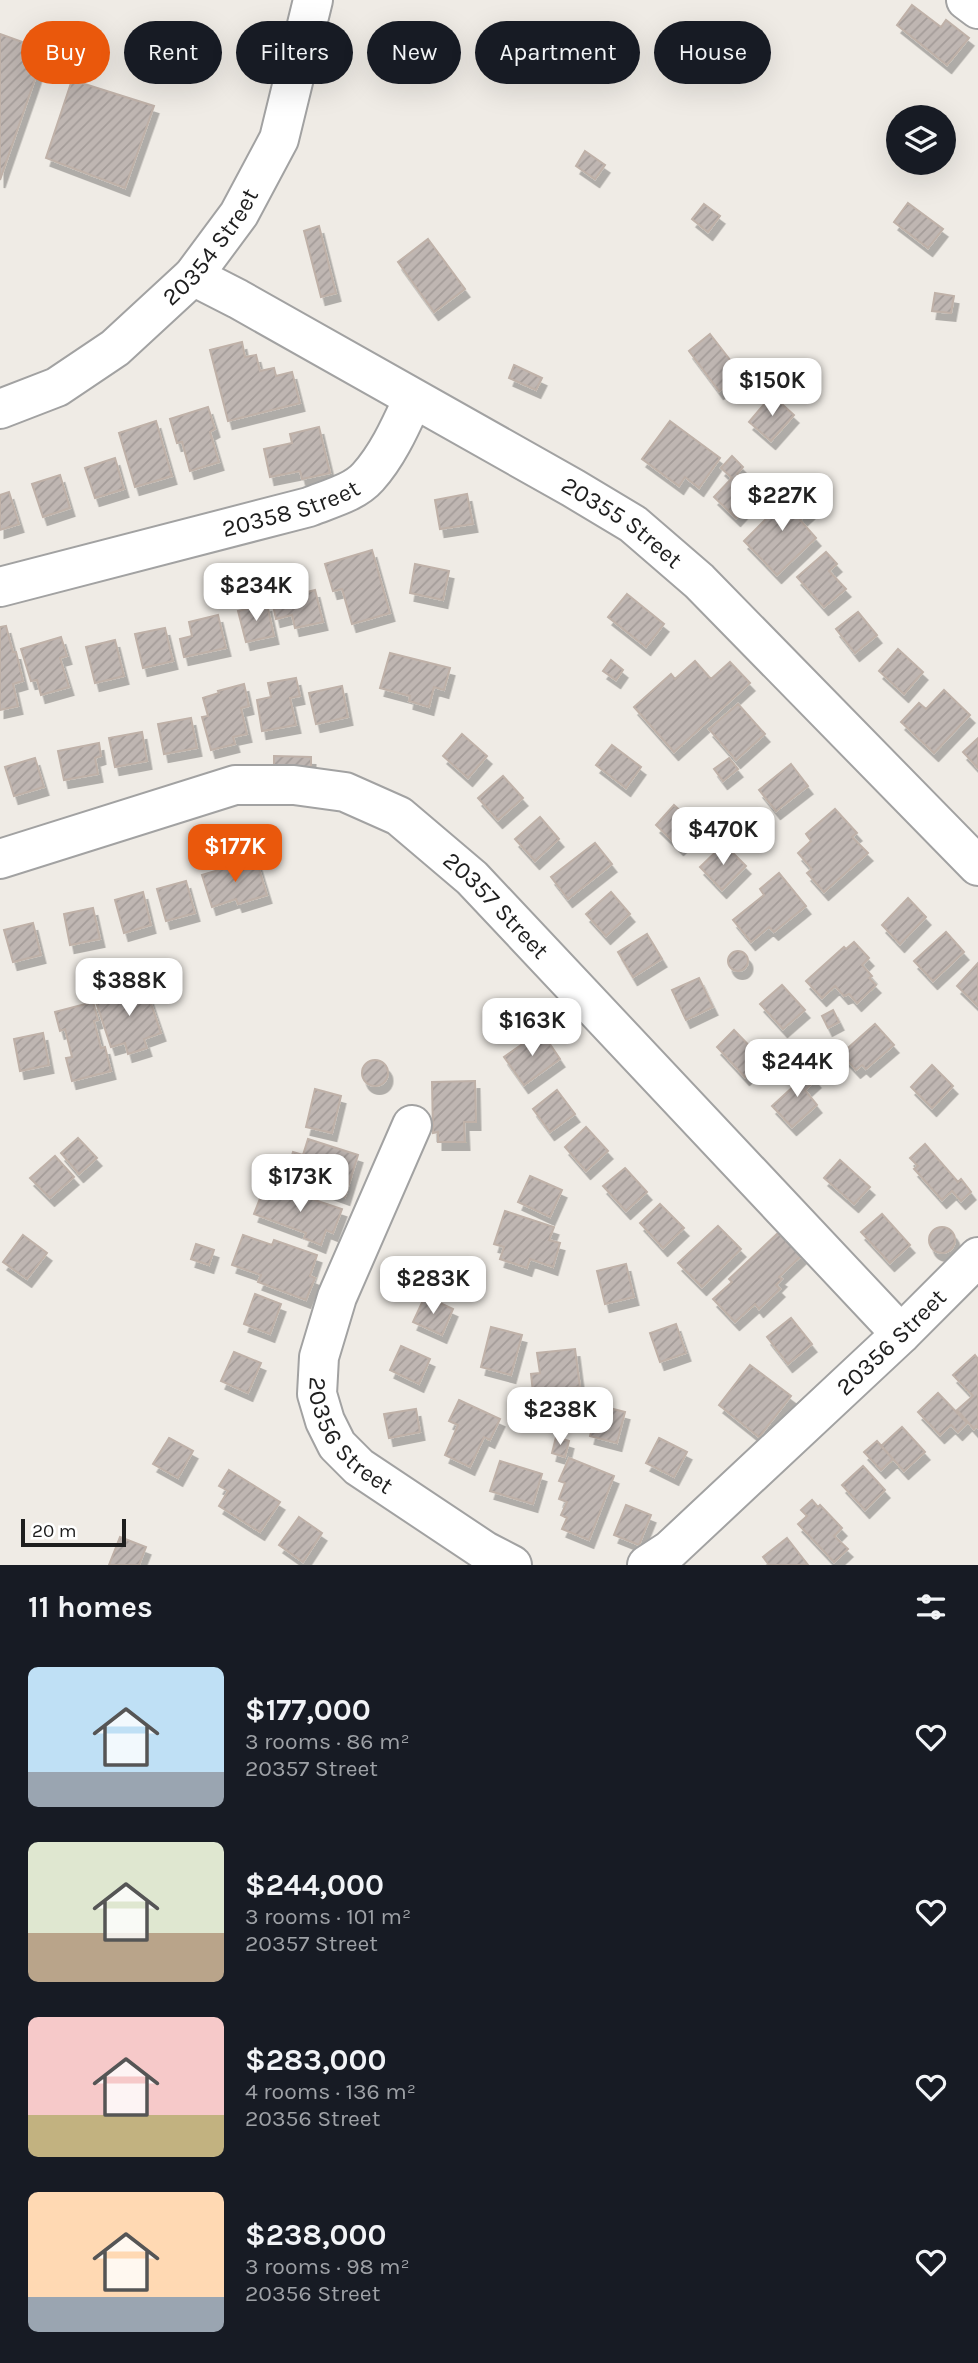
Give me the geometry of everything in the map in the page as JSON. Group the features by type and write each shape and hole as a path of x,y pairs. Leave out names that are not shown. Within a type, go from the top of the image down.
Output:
{"street":[{"name":"20354 Street","path":"0,409 57,387 115,348 193,276 239,214 279,139 313,0"},
{"path":"967,0 978,9"},
{"name":"20355 Street","path":"193,276 633,524 699,581 978,866"},
{"name":"20358 Street","path":"0,587 309,507 346,492 368,478 413,399"},
{"name":"20357 Street","path":"0,859 235,785 294,785 345,792 399,816 472,878 901,1334"},
{"name":"20356 Street","path":"412,1125 337,1297 319,1357 317,1394 325,1421 337,1445 359,1467 485,1551 512,1565"},
{"name":"20356 Street","path":"647,1565 670,1550 901,1334 978,1257"}],"building":[{"path":"912,5 941,27 946,20 969,38 947,65 897,25"},
{"path":"0,34 21,41 21,84 33,84 0,180"},
{"path":"71,84 85,84 154,106 125,188 46,158"},
{"path":"585,151 605,165 595,179 576,166"},
{"path":"908,203 943,229 928,248 894,222"},
{"path":"704,204 720,216 708,232 692,219"},
{"path":"319,226 336,293 321,297 304,231"},
{"path":"428,239 465,289 434,312 398,262"},
{"path":"935,293 954,296 951,313 932,311"},
{"path":"710,334 741,374 719,391 689,351"},
{"path":"242,342 245,357 256,355 260,371 274,368 276,376 292,372 300,403 228,421 210,350"},
{"path":"514,365 542,378 536,390 509,378"},
{"path":"772,395 794,415 771,441 749,422"},
{"path":"208,407 215,429 210,432 219,462 190,471 182,442 177,443 170,419"},
{"path":"156,421 172,476 135,487 119,433"},
{"path":"670,421 720,458 699,488 685,477 679,486 642,459"},
{"path":"319,427 330,473 302,479 300,471 270,477 264,449 292,443 290,434"},
{"path":"732,456 743,467 737,474 758,494 736,518 714,497 732,478 721,468"},
{"path":"115,458 124,489 95,498 85,468"},
{"path":"60,475 70,508 43,517 32,484"},
{"path":"789,486 812,509 800,520 816,538 777,575 744,541 782,503 777,498"},
{"path":"9,492 19,524 0,530 0,495"},
{"path":"467,494 473,524 440,529 435,500"},
{"path":"372,550 390,613 352,624 342,589 333,591 325,564"},
{"path":"826,552 837,564 829,571 846,589 824,607 797,577"},
{"path":"415,564 449,571 443,600 410,593"},
{"path":"315,590 323,622 295,628 292,615 276,619 272,601"},
{"path":"627,594 664,624 646,647 608,617"},
{"path":"267,604 274,636 246,642 238,611"},
{"path":"858,612 877,635 855,653 836,629"},
{"path":"218,615 226,648 184,657 180,639 192,636 189,622"},
{"path":"6,626 23,681 13,684 18,706 0,710 0,627"},
{"path":"165,628 173,661 143,668 135,634"},
{"path":"61,637 67,656 60,658 69,687 41,695 37,680 31,681 21,649"},
{"path":"115,640 124,676 95,683 86,647"},
{"path":"898,649 923,672 904,694 879,671"},
{"path":"390,653 450,668 444,690 434,687 429,707 409,701 410,696 380,688"},
{"path":"611,660 623,670 616,680 603,671"},
{"path":"695,661 711,679 730,662 750,683 674,752 634,707 671,674 675,679"},
{"path":"296,678 300,696 290,698 296,725 262,731 257,700 271,697 268,683"},
{"path":"244,684 249,706 241,708 247,734 233,737 235,744 211,750 202,717 208,716 203,698"},
{"path":"342,686 348,717 316,724 309,693"},
{"path":"944,690 970,715 934,753 901,722 919,703 926,709"},
{"path":"738,704 765,734 736,760 709,729"},
{"path":"191,718 197,748 164,754 158,724"},
{"path":"142,732 147,761 115,767 109,738"},
{"path":"462,734 487,756 468,778 443,756"},
{"path":"978,738 978,768 963,752"},
{"path":"99,743 101,756 95,758 98,774 64,780 58,751"},
{"path":"612,745 641,767 626,788 596,765"},
{"path":"274,756 311,757 311,775 274,774"},
{"path":"35,758 44,787 14,796 5,767"},
{"path":"729,758 738,769 723,781 714,769"},
{"path":"791,764 808,786 776,811 759,790"},
{"path":"503,776 523,798 498,820 478,798"},
{"path":"674,805 699,828 679,847 656,825"},
{"path":"835,809 857,833 852,837 868,853 824,892 807,873 812,869 798,853 811,841 806,834"},
{"path":"540,817 559,839 535,861 515,839"},
{"path":"595,843 612,864 568,899 551,877"},
{"path":"724,844 746,866 722,890 700,867"},
{"path":"256,859 267,895 238,904 236,899 212,907 202,875"},
{"path":"779,873 806,906 774,932 769,927 751,942 733,920 764,895 760,889"},
{"path":"186,881 195,913 166,921 157,889"},
{"path":"143,892 151,925 124,933 115,900"},
{"path":"611,892 630,914 606,936 586,914"},
{"path":"908,898 926,917 900,944 882,925"},
{"path":"93,908 100,939 70,945 64,914"},
{"path":"33,923 41,955 13,962 4,930"},
{"path":"946,932 964,952 933,981 914,961"},
{"path":"647,934 662,959 633,977 618,952"},
{"path":"854,942 869,958 862,965 876,985 857,1003 849,994 844,996 835,986 822,998 806,981 844,947 846,949"},
{"path":"734,951 742,951 748,961 742,971 734,971 728,965 728,957"},
{"path":"978,963 978,1006 957,986"},
{"path":"699,978 713,1007 686,1020 672,990"},
{"path":"144,983 161,1033 144,1039 147,1048 128,1054 125,1043 111,1047 95,999"},
{"path":"782,985 805,1010 783,1029 760,1004"},
{"path":"93,1002 98,1020 94,1021 101,1048 105,1047 111,1071 72,1081 66,1058 72,1057 65,1029 60,1031 55,1012"},
{"path":"833,1010 839,1022 828,1028 822,1016"},
{"path":"875,1024 894,1045 866,1069 862,1065 856,1070 841,1054"},
{"path":"734,1030 763,1060 745,1077 717,1047"},
{"path":"541,1031 560,1059 524,1085 504,1057"},
{"path":"43,1033 49,1065 20,1071 14,1039"},
{"path":"375,1060 384,1064 388,1073 384,1082 375,1086 366,1082 362,1073 366,1064"},
{"path":"932,1065 953,1086 932,1108 911,1087"},
{"path":"805,1067 816,1080 805,1090 817,1105 792,1127 772,1106 795,1085 791,1080"},
{"path":"475,1081 476,1122 464,1122 465,1142 438,1142 438,1132 433,1133 432,1082"},
{"path":"315,1089 341,1096 332,1133 306,1127"},
{"path":"557,1090 575,1114 550,1132 533,1109"},
{"path":"586,1127 608,1151 586,1171 565,1147"},
{"path":"78,1138 97,1158 79,1174 61,1153"},
{"path":"308,1139 358,1155 345,1197 286,1174 293,1152 303,1155"},
{"path":"925,1144 958,1182 961,1179 971,1192 961,1201 952,1191 942,1200 914,1169 918,1166 910,1158"},
{"path":"55,1156 74,1177 50,1198 30,1178"},
{"path":"840,1160 870,1187 854,1204 824,1178"},
{"path":"625,1168 647,1192 626,1211 603,1186"},
{"path":"530,1176 562,1190 550,1217 518,1202"},
{"path":"276,1187 342,1209 333,1233 326,1230 321,1245 304,1238 306,1233 254,1214 261,1196 272,1199"},
{"path":"660,1204 684,1228 663,1248 640,1223"},
{"path":"505,1211 554,1227 549,1240 560,1243 553,1267 530,1259 527,1268 500,1259 504,1247 494,1244"},
{"path":"882,1214 910,1245 890,1263 861,1232"},
{"path":"718,1226 741,1249 702,1287 678,1263"},
{"path":"942,1227 951,1231 955,1240 951,1249 942,1253 933,1249 929,1240 933,1231"},
{"path":"778,1233 801,1256 779,1277 782,1279 776,1285 780,1289 759,1309 755,1304 735,1322 713,1299 732,1282 729,1279"},
{"path":"23,1235 47,1253 27,1279 3,1262"},
{"path":"243,1235 272,1245 274,1240 317,1255 310,1276 315,1278 306,1300 258,1282 261,1275 232,1265"},
{"path":"196,1244 214,1250 209,1265 191,1259"},
{"path":"626,1264 634,1297 605,1304 597,1271"},
{"path":"255,1294 281,1304 270,1334 244,1324"},
{"path":"425,1296 453,1309 442,1335 413,1322"},
{"path":"791,1318 812,1344 788,1364 767,1337"},
{"path":"676,1324 686,1353 660,1362 650,1333"},
{"path":"491,1327 522,1335 511,1375 481,1367"},
{"path":"401,1346 430,1359 419,1384 390,1370"},
{"path":"575,1349 580,1387 570,1388 571,1403 543,1406 542,1392 533,1393 531,1374 540,1373 537,1353"},
{"path":"234,1352 261,1363 248,1393 221,1381"},
{"path":"975,1355 978,1359 978,1428 976,1426 974,1429 957,1410 973,1396 953,1375"},
{"path":"750,1365 791,1396 759,1437 719,1405"},
{"path":"938,1393 967,1423 958,1432 951,1425 940,1435 918,1412"},
{"path":"459,1400 500,1419 490,1440 484,1437 470,1467 445,1455 458,1425 449,1421"},
{"path":"598,1405 625,1412 617,1443 590,1436"},
{"path":"416,1409 420,1432 389,1438 384,1414"},
{"path":"902,1427 925,1452 904,1471 881,1446"},
{"path":"556,1437 569,1441 565,1457 552,1453"},
{"path":"169,1438 193,1451 178,1478 153,1464"},
{"path":"659,1438 687,1452 674,1477 646,1463"},
{"path":"877,1441 893,1459 881,1470 864,1452"},
{"path":"569,1458 614,1476 589,1540 562,1529 567,1518 561,1515 567,1502 559,1499 565,1483 559,1481"},
{"path":"500,1461 542,1474 533,1504 490,1491"},
{"path":"863,1466 885,1490 865,1510 842,1485"},
{"path":"229,1470 280,1502 260,1532 219,1506 228,1491 219,1486"},
{"path":"812,1500 842,1528 834,1536 848,1549 834,1562 798,1524 807,1516 801,1510"},
{"path":"626,1505 651,1515 639,1545 614,1535"},
{"path":"299,1517 322,1533 303,1562 279,1545"},
{"path":"120,1537 146,1547 139,1565 109,1565"},
{"path":"787,1538 808,1565 769,1565 763,1557"}]}
